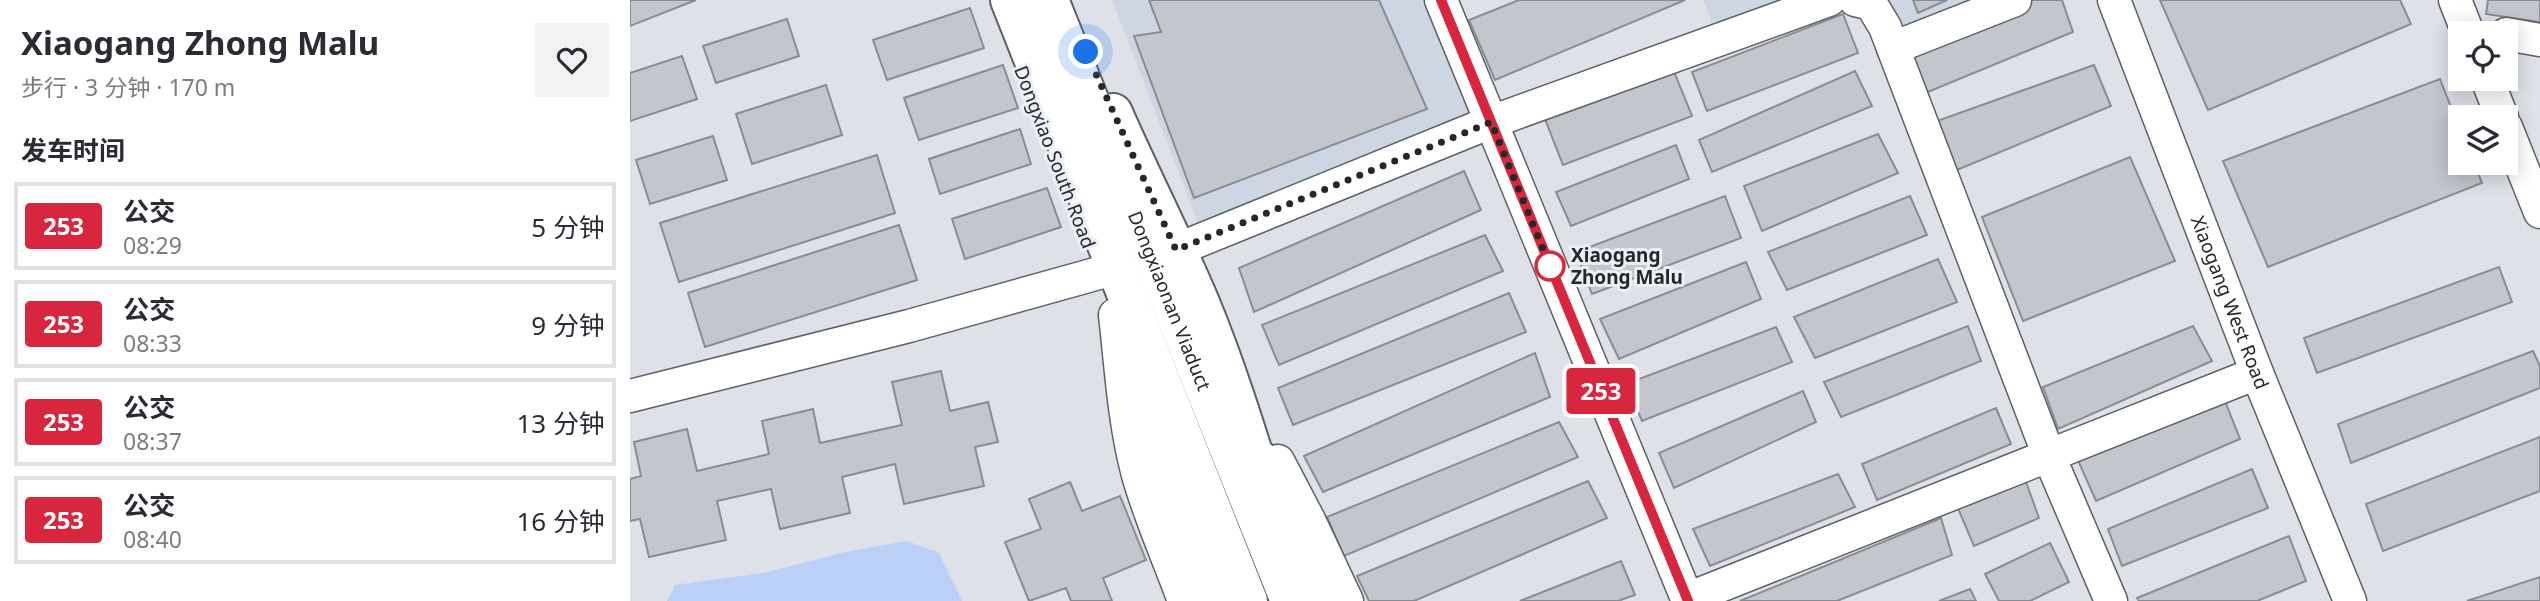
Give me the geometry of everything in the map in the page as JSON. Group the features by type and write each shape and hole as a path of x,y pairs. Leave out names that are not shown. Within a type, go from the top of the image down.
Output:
{"main road":[{"name":"Dongxiao South Road","path":"992,0 1041,117 1115,315 1176,440 1238,601"},
{"name":"Dongxiaonan Viaduct","path":"1010,0 1248,601"},
{"name":"Dongxiaonan Viaduct","path":"1049,0 1290,601"},
{"path":"1065,0 1200,303 1321,601"},
{"path":"1115,315 1146,421 1213,601"},
{"path":"1234,391 1298,601"}],"street":[{"path":"1441,0 1687,600 2258,373"},
{"path":"1176,250 1491,122 1829,0"},
{"path":"1854,0 1871,4 1885,27 2049,456 2111,601"},
{"path":"1893,48 2015,0"},
{"name":"Xiaogang West Road","path":"2114,0 2258,373 2350,601"},
{"path":"2518,36 2540,40"},
{"path":"2518,157 2540,212"},
{"path":"630,396 909,326 1099,273"},
{"name":"Dongxiao South Road","path":"1115,315 1127,426 1138,472 1148,508 1185,601"},
{"path":"1234,391 1303,508 1346,601"}],"shaded area":[{"path":"1112,0 1441,0 1491,122 1204,238"},
{"path":"1703,0 1801,0 1714,29"},
{"path":"1884,0 1971,0 1902,30"},
{"path":"907,541 939,553 962,601 667,601 675,585 763,573 850,551"}],"building":[{"path":"630,0 696,0 630,26"},
{"path":"1149,0 1379,0 1427,109 1194,198 1134,36 1161,32"},
{"path":"1519,0 1685,0 1495,80 1469,20"},
{"path":"1913,0 1947,0 1918,13"},
{"path":"2031,0 2062,0 2073,32 1923,94 1909,50"},
{"path":"2160,0 2400,0 2411,24 2208,110"},
{"path":"2488,0 2540,0 2540,22 2486,14"},
{"path":"970,8 984,48 887,80 873,40"},
{"path":"1843,14 1858,53 1707,111 1692,72"},
{"path":"787,19 799,56 716,83 703,46"},
{"path":"682,56 697,99 630,121 630,73"},
{"path":"1003,65 1018,108 919,140 904,98"},
{"path":"2094,65 2111,106 1957,170 1937,121"},
{"path":"1673,69 1692,116 1563,165 1545,119"},
{"path":"1855,71 1872,106 1712,172 1699,140"},
{"path":"2440,79 2450,105 2448,105 2448,175 2479,175 2482,183 2268,267 2223,161"},
{"path":"826,85 842,135 752,164 736,114"},
{"path":"1020,129 1031,164 940,194 929,159"},
{"path":"1878,134 1898,173 1762,231 1744,186"},
{"path":"713,136 727,180 650,204 636,160"},
{"path":"1676,145 1689,179 1571,226 1556,192"},
{"path":"877,155 895,213 679,282 660,223"},
{"path":"2130,157 2175,261 2023,321 1982,217"},
{"path":"1464,171 1481,210 1254,312 1239,268"},
{"path":"1047,188 1061,227 965,259 952,219"},
{"path":"1725,196 1741,238 1592,294 1576,252"},
{"path":"1910,196 1927,235 1787,290 1768,252"},
{"path":"899,225 917,280 705,347 688,293"},
{"path":"1485,235 1503,271 1279,365 1262,325"},
{"path":"1938,259 1957,302 1815,358 1794,317"},
{"path":"1746,262 1761,299 1619,359 1600,319"},
{"path":"2499,267 2512,302 2317,373 2304,338"},
{"path":"1509,293 1526,332 1293,425 1278,388"},
{"path":"1968,326 1981,361 1841,417 1824,382"},
{"path":"2193,326 2212,361 2058,429 2043,387"},
{"path":"1776,327 1792,362 1642,421 1626,384"},
{"path":"2533,351 2540,366 2540,388 2351,463 2338,424"},
{"path":"1535,353 1550,397 1323,492 1304,456"},
{"path":"941,371 950,411 988,402 998,442 975,447 984,486 904,504 895,464 842,477 850,513 780,529 771,489 717,501 726,540 649,557 640,519 630,521 630,479 641,476 634,442 687,429 697,471 769,454 762,421 813,409 820,443 902,425 892,382"},
{"path":"1803,391 1816,422 1674,488 1659,453"},
{"path":"2225,401 2240,439 2096,501 2077,458"},
{"path":"1996,408 2011,444 1877,500 1862,464"},
{"path":"1559,422 1578,457 1344,556 1327,517"},
{"path":"2540,437 2540,491 2383,551 2366,504"},
{"path":"2252,469 2268,508 2122,566 2108,529"},
{"path":"1838,474 1855,507 1710,566 1693,529"},
{"path":"1588,481 1607,518 1414,601 1369,601 1357,576"},
{"path":"1070,482 1082,511 1120,496 1146,560 1103,578 1112,601 1071,601 1066,588 1029,601 1005,542 1041,529 1029,499"},
{"path":"2026,482 2039,518 1974,546 1957,506"},
{"path":"1941,518 1952,555 1837,601 1740,601"},
{"path":"2289,536 2306,581 2257,601 2139,601 2137,598"},
{"path":"2050,543 2069,582 2030,601 1999,601 1985,574"},
{"path":"1621,561 1635,595 1618,601 1520,601"},
{"path":"2540,577 2540,601 2467,601"},
{"path":"1970,589 1976,601 1939,601"}],"bus line":[{"name":"253","path":"1441,0 1688,601"}],"place":[{"name":"Xiaogang Zhong Malu","path":"1550,266"}],"route":[{"path":"1086,52 1176,250 1491,122 1550,266"}]}
